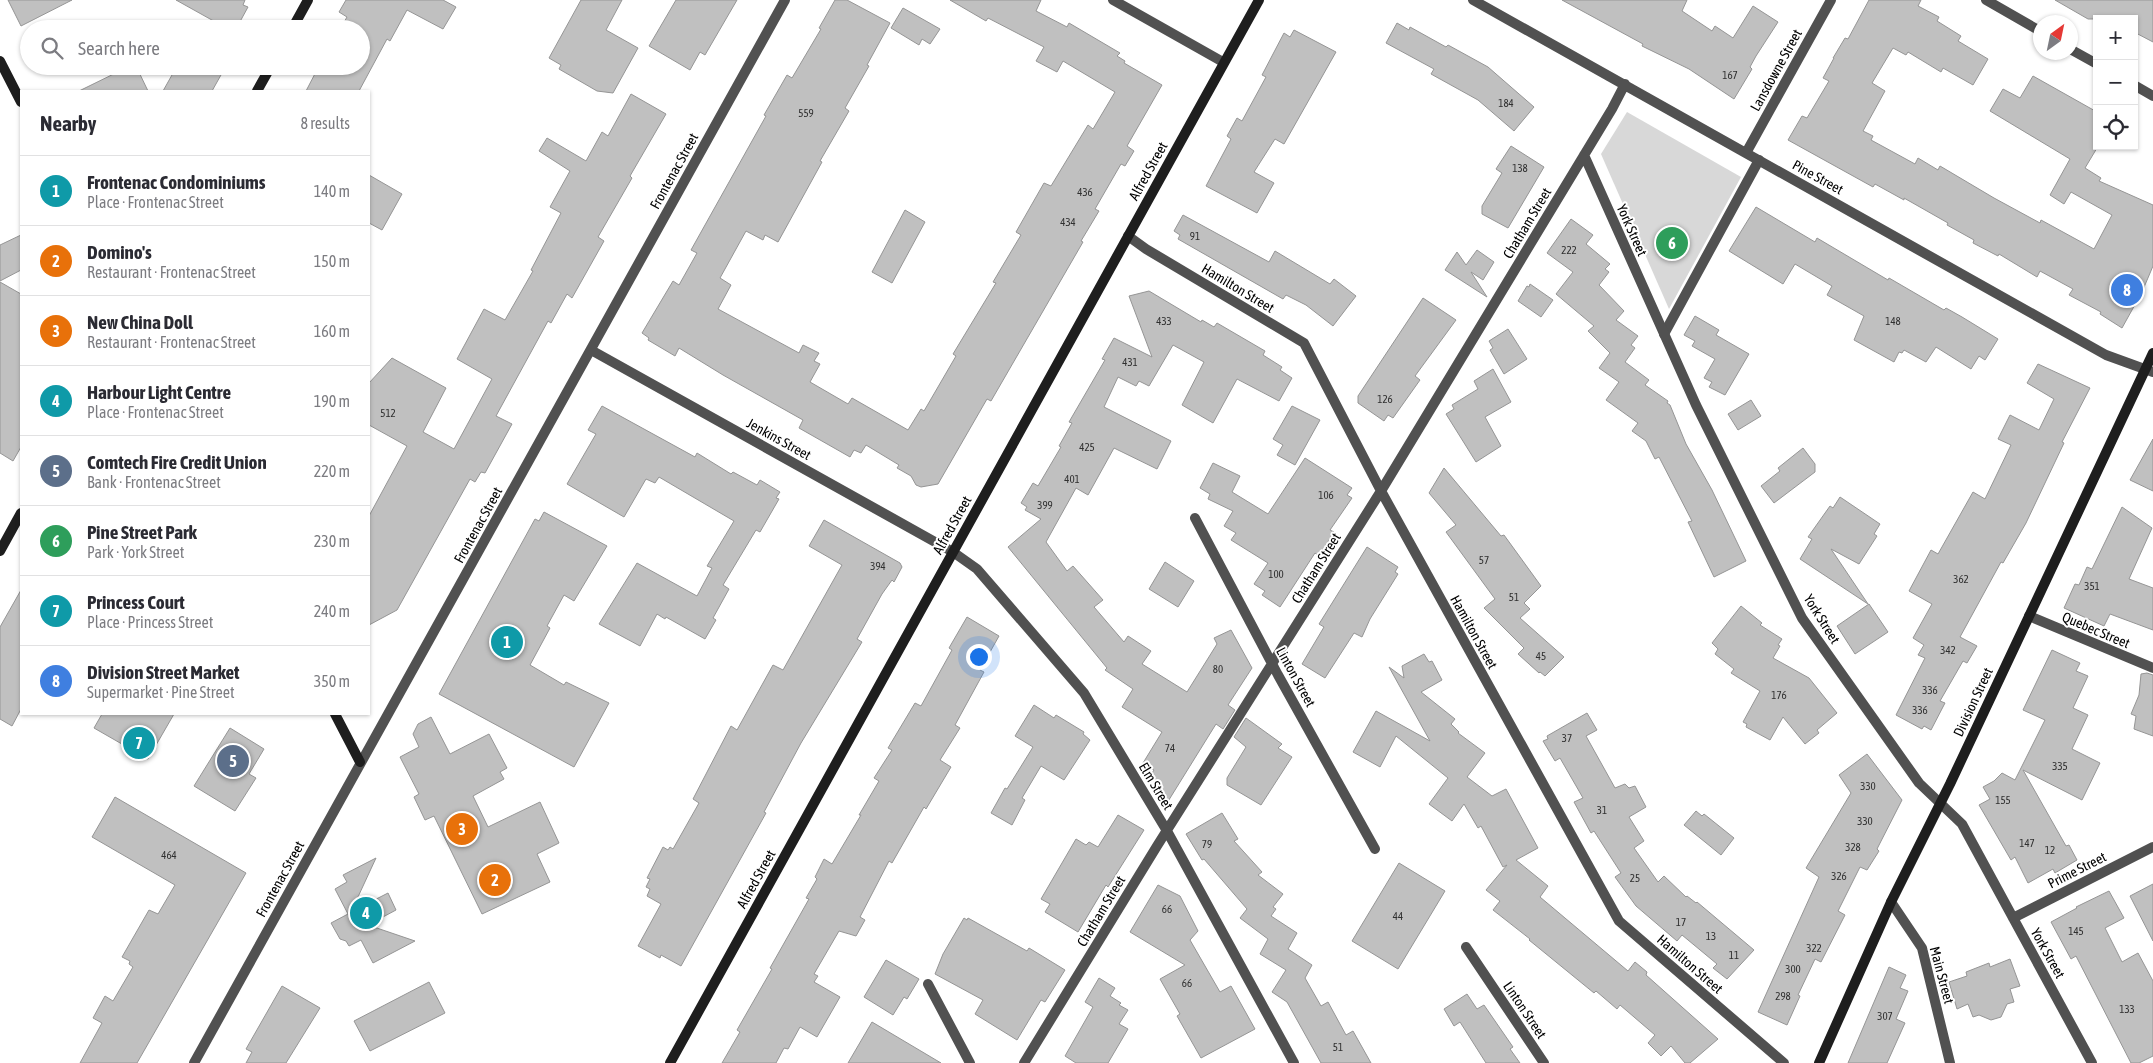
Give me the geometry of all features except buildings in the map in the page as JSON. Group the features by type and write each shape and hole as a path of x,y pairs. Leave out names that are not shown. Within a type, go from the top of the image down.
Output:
{"street":[{"path":"297,20 308,0"},
{"name":"Frontenac Street","path":"194,1063 785,0"},
{"path":"1113,0 1224,62"},
{"name":"Alfred Street","path":"670,1063 1259,0"},
{"name":"Pine Street","path":"1473,0 2106,355 2150,370"},
{"name":"Lansdowne Street","path":"1746,153 1831,0"},
{"path":"1986,0 2033,28"},
{"path":"2078,53 2093,62"},
{"path":"0,61 20,100"},
{"path":"258,90 266,75"},
{"name":"Chatham Street","path":"1024,1063 1167,831 1381,491 1625,84"},
{"path":"2138,87 2153,96"},
{"name":"York Street","path":"1584,155 1700,414 1802,618 1919,784 1962,824 2092,1063"},
{"path":"1664,334 1760,160"},
{"name":"Hamilton Street","path":"1128,236 1146,249 1304,343 1381,491 1619,921 1784,1063"},
{"name":"Jenkins Street","path":"591,350 953,552"},
{"name":"Division Street","path":"1819,1063 1891,902 2150,370 2153,353"},
{"path":"0,552 20,515"},
{"name":"Linton Street","path":"1195,518 1272,664 1374,849"},
{"name":"Elm Street","path":"953,552 977,569 1084,693 1167,831 1294,1063"},
{"name":"Quebec Street","path":"2029,616 2153,668"},
{"path":"336,715 360,762"},
{"name":"Prime Street","path":"2013,918 2153,847"},
{"name":"Main Street","path":"1891,902 1922,948 1950,1063"},
{"name":"Linton Street","path":"1466,947 1544,1063"},
{"path":"928,984 970,1063"}],"shaded area":[{"path":"1627,112 1741,177 1669,309 1601,154"}],"place":[{"name":"Pine Street Park","path":"1672,243"},
{"name":"Division Street Market","path":"2127,290"},
{"name":"Frontenac Condominiums","path":"507,642"},
{"name":"Princess Court","path":"139,743"},
{"name":"Comtech Fire Credit Union","path":"233,761"},
{"name":"New China Doll","path":"462,829"},
{"name":"Domino's","path":"495,880"},
{"name":"Harbour Light Centre","path":"366,913"}]}
